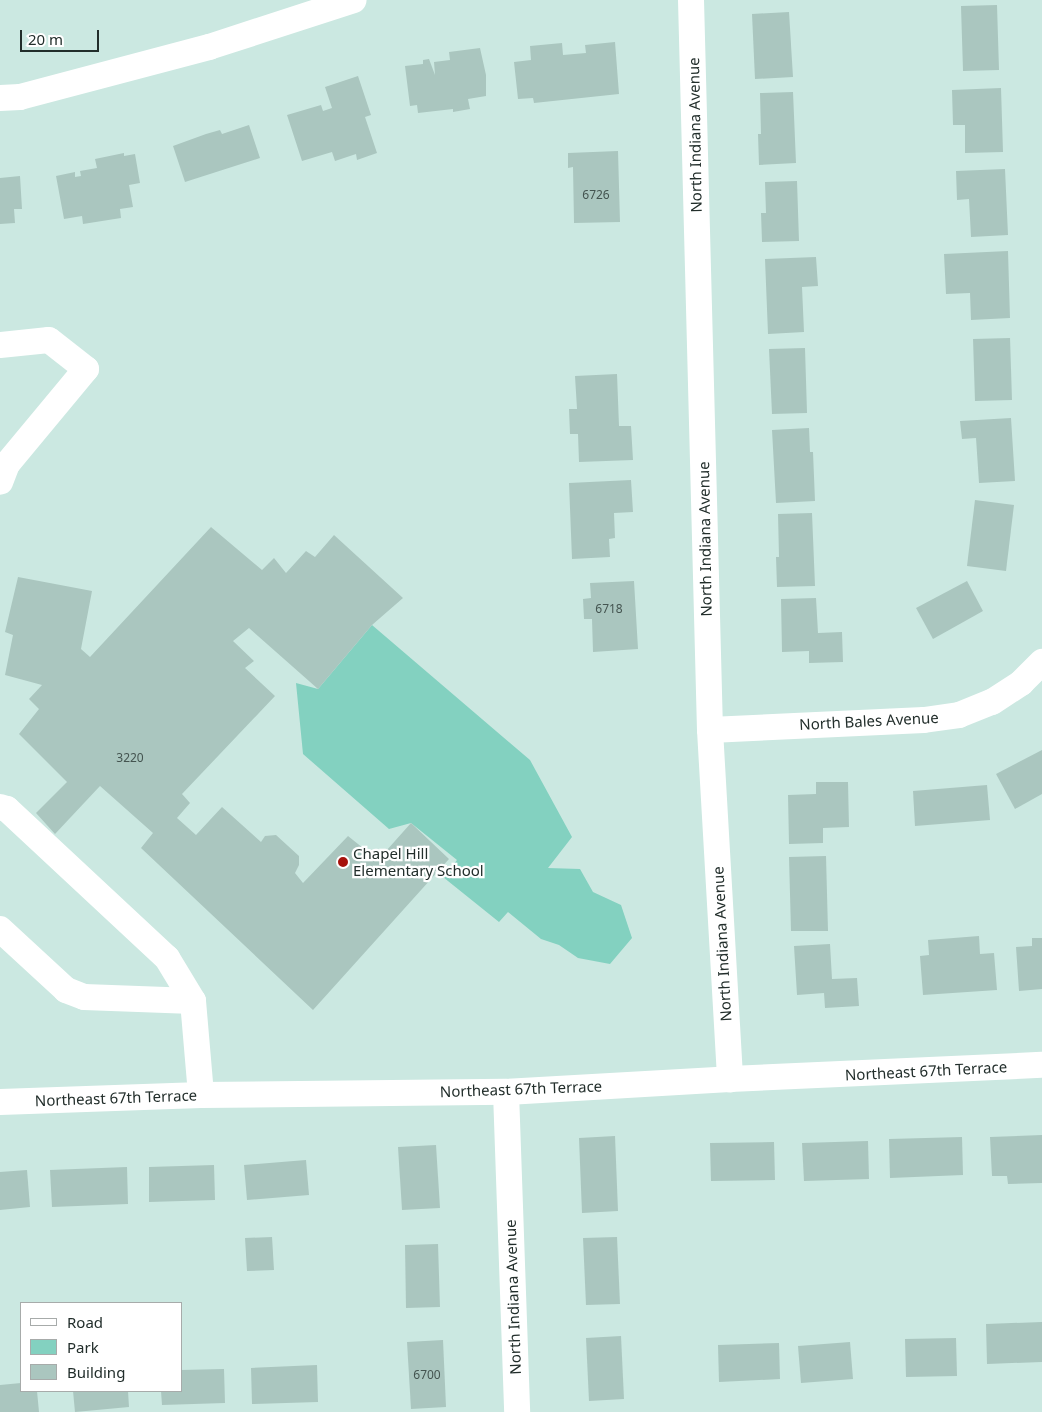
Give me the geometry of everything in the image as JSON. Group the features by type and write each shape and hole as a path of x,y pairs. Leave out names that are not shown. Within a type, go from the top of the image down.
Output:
{"street":[{"path":"0,98 20,97 209,47 354,0"},
{"name":"North Indiana Avenue","path":"691,0 710,730 730,1078"},
{"path":"0,345 49,340 86,369 7,464 0,482"},
{"name":"North Bales Avenue","path":"710,730 924,720 959,714 992,702 1021,683 1042,662"},
{"path":"0,807 7,809 167,958 193,1001 201,1095"},
{"path":"0,929 66,990 84,997 193,1001"},
{"name":"Northeast 67th Terrace","path":"0,1102 201,1095 506,1092 730,1078 1042,1065"},
{"name":"North Indiana Avenue","path":"506,1092 517,1412"}],"green space":[{"path":"372,625 530,760 572,837 548,868 580,869 593,892 621,905 632,938 610,964 578,958 559,945 541,939 508,912 499,922 443,877 457,860 411,823 389,829 303,754 296,683 318,689"}],"building":[{"path":"997,5 999,70 963,71 961,6"},
{"path":"789,12 793,77 755,79 752,14"},
{"path":"615,42 619,94 534,103 533,98 518,99 514,62 531,60 530,46 562,43 563,55 586,53 585,45"},
{"path":"480,48 486,75 486,96 468,99 470,109 453,112 453,109 418,113 417,105 410,106 405,66 423,64 423,60 429,59 435,75 434,62 450,60 449,52"},
{"path":"358,76 371,115 365,117 377,153 357,160 356,154 335,161 332,152 302,161 287,115 321,105 323,111 332,108 325,87"},
{"path":"1001,88 1003,152 965,153 965,125 953,125 952,90"},
{"path":"793,92 796,163 759,165 758,134 761,134 760,93"},
{"path":"249,125 260,158 185,182 173,146 220,130 222,134"},
{"path":"618,151 620,222 574,223 573,167 568,168 568,153"},
{"path":"124,153 124,156 135,154 140,183 129,185 133,207 120,209 121,218 83,224 82,216 64,219 56,176 75,172 75,177 81,176 80,171 97,168 95,159"},
{"path":"1005,169 1008,235 971,237 969,199 957,200 956,171"},
{"path":"20,176 22,209 14,209 15,223 0,224 0,178"},
{"path":"797,181 799,241 762,242 761,213 766,213 765,182"},
{"path":"1008,251 1010,318 971,320 970,293 946,294 944,254"},
{"path":"816,257 818,286 802,287 804,332 768,334 765,259"},
{"path":"1010,338 1012,400 975,401 973,339"},
{"path":"805,348 807,413 772,414 769,349"},
{"path":"617,374 619,426 631,426 633,460 579,462 578,434 570,434 569,409 577,409 575,376"},
{"path":"1011,418 1015,481 979,483 976,438 962,439 960,421"},
{"path":"809,428 810,452 813,452 815,501 776,503 772,430"},
{"path":"631,480 633,512 614,513 615,538 609,539 610,557 572,559 569,483"},
{"path":"975,500 1014,505 1006,571 967,566"},
{"path":"812,513 815,586 777,587 776,557 779,557 778,514"},
{"path":"211,527 262,570 274,558 286,573 306,551 315,557 334,535 403,598 372,625 318,689 249,628 233,641 254,661 245,668 275,696 182,794 190,803 177,818 196,835 222,807 261,842 265,836 276,835 299,856 299,865 295,873 303,883 348,836 378,860 411,823 449,859 313,1010 141,848 153,833 100,786 55,834 36,813 67,782 19,734 39,709 29,699 42,685 5,675 13,635 5,632 18,577 92,591 81,649 90,657"},
{"path":"634,581 638,649 593,652 592,619 584,619 583,599 591,598 590,583"},
{"path":"967,581 983,611 933,639 916,608"},
{"path":"816,598 818,633 842,632 843,662 809,663 809,651 782,652 781,599"},
{"path":"1042,750 1042,794 1015,809 996,774"},
{"path":"816,782 848,782 849,827 823,828 823,843 789,844 788,795 816,794"},
{"path":"987,785 990,820 915,826 913,791"},
{"path":"826,856 828,931 791,931 789,857"},
{"path":"979,936 980,954 994,953 997,990 923,995 920,956 929,955 928,940"},
{"path":"1032,938 1042,938 1042,989 1019,991 1016,947 1032,946"},
{"path":"830,944 832,979 857,978 859,1006 825,1008 824,993 797,995 794,946"},
{"path":"1042,1135 1042,1183 1008,1184 1007,1176 992,1176 990,1137"},
{"path":"615,1136 618,1211 582,1213 579,1138"},
{"path":"962,1137 963,1175 890,1178 889,1139"},
{"path":"868,1141 869,1179 804,1181 802,1143"},
{"path":"774,1142 775,1180 711,1181 710,1143"},
{"path":"436,1145 440,1208 402,1210 398,1147"},
{"path":"306,1160 309,1195 247,1200 244,1165"},
{"path":"214,1165 215,1200 149,1202 149,1167"},
{"path":"127,1167 128,1204 52,1207 50,1170"},
{"path":"27,1170 30,1207 0,1210 0,1172"},
{"path":"272,1237 274,1270 247,1271 245,1238"},
{"path":"617,1237 620,1304 586,1305 583,1238"},
{"path":"438,1244 440,1307 406,1308 405,1245"},
{"path":"1042,1322 1042,1362 987,1364 986,1324"},
{"path":"621,1336 624,1399 589,1401 586,1338"},
{"path":"956,1338 957,1376 906,1377 905,1339"},
{"path":"443,1340 446,1407 411,1409 407,1342"},
{"path":"850,1342 853,1379 801,1383 798,1346"},
{"path":"779,1343 780,1379 719,1382 718,1345"},
{"path":"317,1365 318,1402 252,1404 251,1368"},
{"path":"224,1369 225,1403 162,1405 161,1392 182,1392 182,1370"},
{"path":"20,1383 20,1392 37,1392 39,1412 0,1412 0,1385"},
{"path":"73,1392 128,1392 129,1407 75,1412"}],"place":[{"name":"Chapel Hill Elementary School","path":"343,862"}]}
